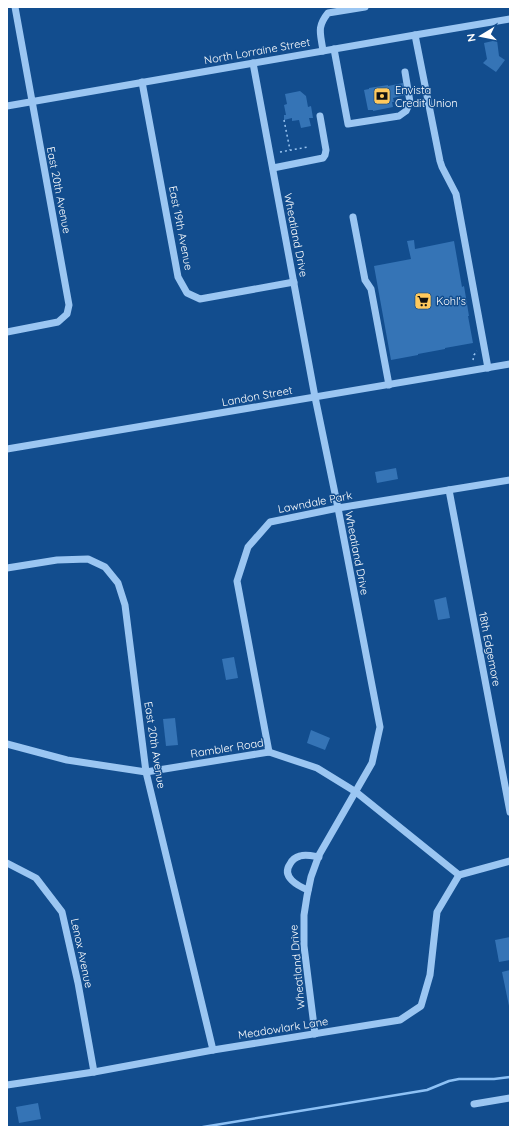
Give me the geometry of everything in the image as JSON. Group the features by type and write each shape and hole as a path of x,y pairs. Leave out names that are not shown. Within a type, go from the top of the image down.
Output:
{"street":[{"name":"East 20th Avenue","path":"7,332 58,322 67,314 70,305 15,7"},
{"path":"324,51 320,31 321,23 328,13 365,7"},
{"name":"North Lorraine Street","path":"7,106 510,19"},
{"path":"415,35 440,161 456,194 488,368"},
{"path":"334,49 348,124 399,116 406,111 410,102 405,72"},
{"name":"Wheatland Drive","path":"253,63 315,397 380,727 372,763 319,857 308,890 304,916 304,946 315,1034"},
{"name":"East 19th Avenue","path":"142,82 178,278 188,293 200,299 294,282"},
{"path":"272,168 323,158 326,150 320,116"},
{"path":"353,217 365,280 371,289 389,385"},
{"name":"Landon Street","path":"7,449 510,364"},
{"name":"Lawndale Park","path":"269,752 237,581 248,547 270,522 338,508 510,480"},
{"name":"18th Edgemore","path":"449,490 510,812"},
{"name":"East 20th Avenue","path":"7,568 57,560 88,559 105,567 118,583 125,605 146,772 213,1050"},
{"name":"Rambler Road","path":"7,744 67,760 146,772 269,752 317,768 356,792 459,875"},
{"path":"308,890 292,882 289,877 289,865 298,856 303,855 319,857"},
{"path":"459,875 510,861"},
{"name":"Lenox Avenue","path":"7,863 36,878 62,912 78,983 94,1072"},
{"name":"Meadowlark Lane","path":"7,1085 94,1072 213,1050 400,1020 421,1006 430,975 437,912 459,875"},
{"path":"474,1104 510,1098"}],"path":[{"path":"284,120 290,150"},
{"path":"280,152 308,147"}],"building":[{"path":"497,40 499,56 505,60 496,72 483,63 487,59 484,43"},
{"name":"Envista Credit Union","path":"403,83 405,95 393,98 393,107 373,111 368,110 364,90"},
{"path":"300,91 306,96 308,107 311,106 313,118 309,118 311,126 301,128 299,120 292,121 292,118 284,120 284,115 286,115 284,105 287,104 285,94"},
{"name":"Kohl's","path":"414,240 415,249 454,241 462,287 464,286 473,343 391,360 374,266 411,259 407,241"},
{"path":"396,468 398,479 377,483 375,472"},
{"path":"446,597 450,618 438,620 434,600"},
{"path":"234,657 238,678 226,680 222,659"},
{"path":"175,718 178,745 166,746 163,719"},
{"path":"311,730 330,738 325,750 307,743"},
{"path":"510,937 510,960 499,962 495,940"},
{"path":"510,970 510,1006 509,1006 502,972"},
{"path":"38,1103 41,1119 19,1123 16,1107"}],"waterway":[{"path":"203,1127 427,1090 449,1081 459,1079 494,1079 510,1077"}],"place":[{"name":"Envista Credit Union","path":"382,96"},
{"name":"Kohl's","path":"423,301"}]}
